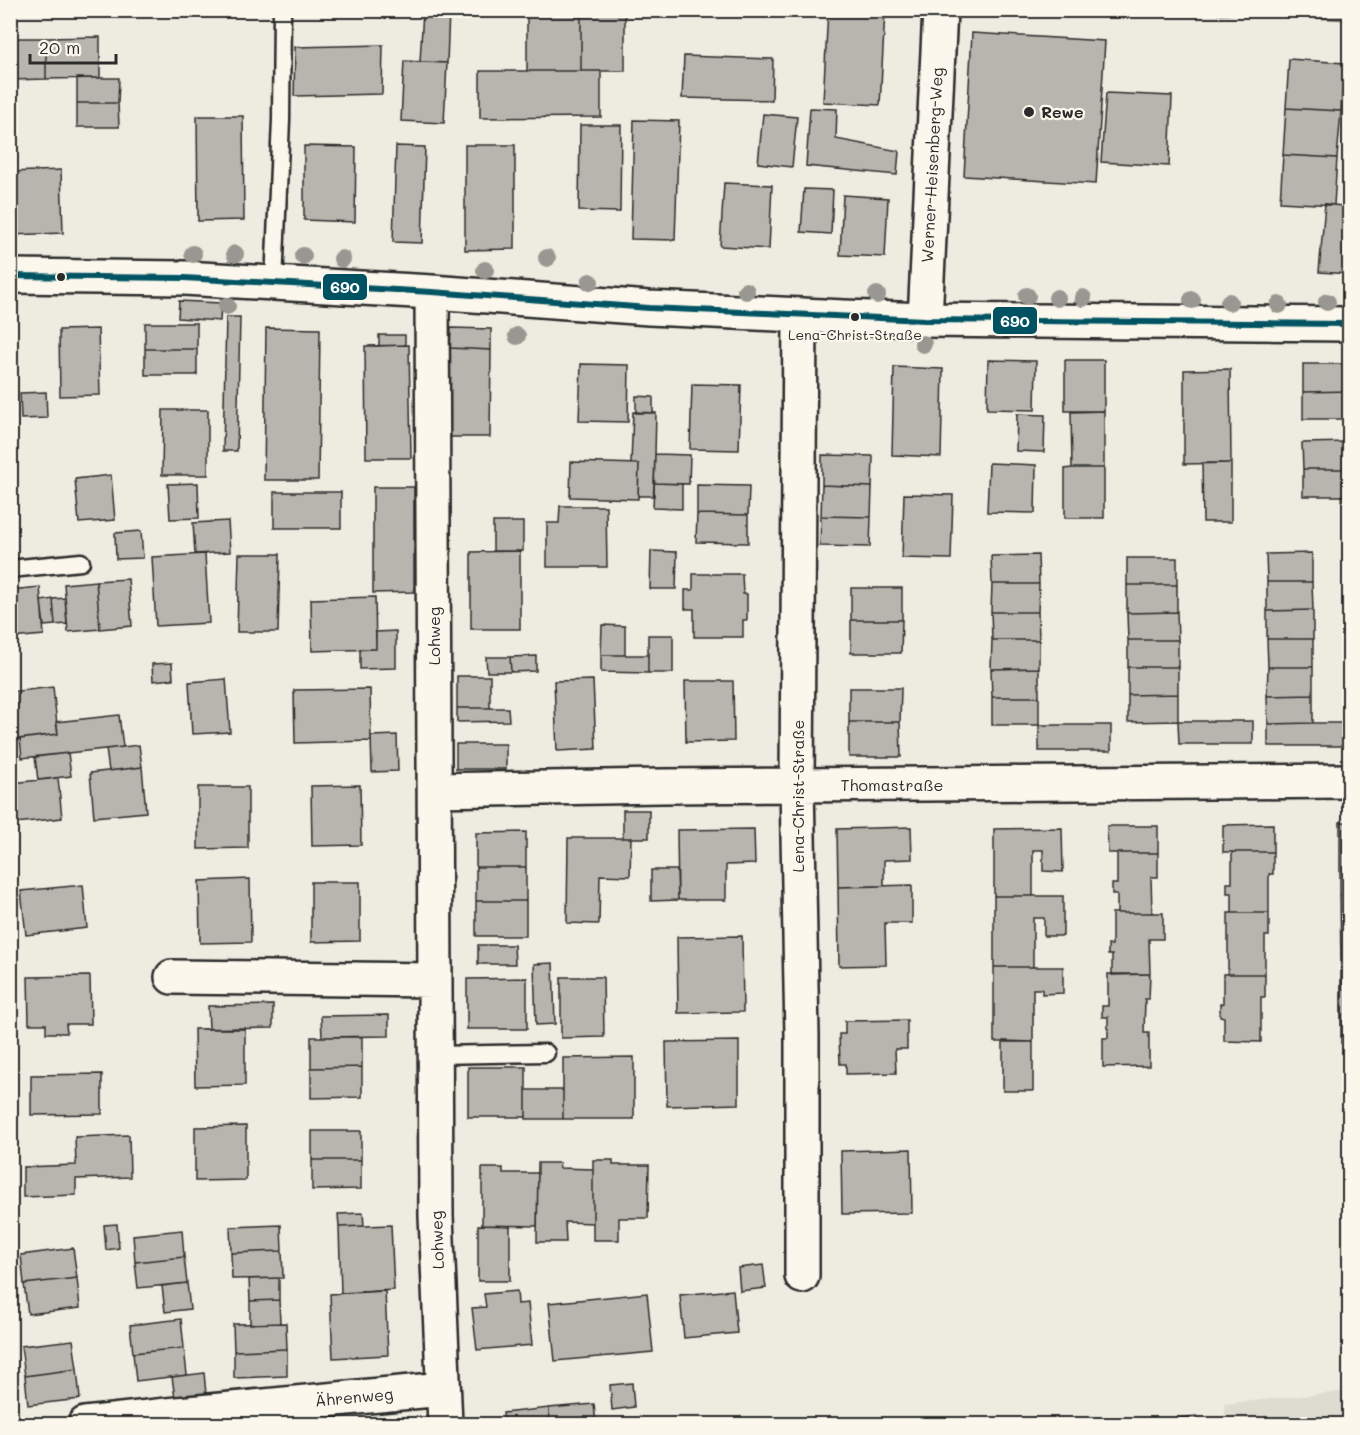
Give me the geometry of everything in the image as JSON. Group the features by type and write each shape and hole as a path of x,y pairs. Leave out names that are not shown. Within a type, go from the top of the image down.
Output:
{"street":[{"name":"Werner-Heisenberg-Weg","path":"925,320 940,10"},
{"path":"10,276 138,277 274,283 649,308 925,320 1350,324"},
{"name":"Lohweg","path":"432,292 436,1216 445,1425"},
{"name":"Lena-Christ-Straße","path":"800,315 797,785 802,1047 802,1276"},
{"name":"Thomastraße","path":"435,790 797,785 1350,782"},
{"path":"172,978 434,980"},
{"name":"Ährenweg","path":"86,1425 168,1420 443,1389"}],"lane":[{"path":"274,283 282,10"},
{"path":"10,569 81,562"},
{"path":"435,1055 546,1053"}],"shaded area":[{"path":"1301,11 1349,11 1349,20 1300,17"},
{"path":"1349,1391 1349,1424 1226,1424 1224,1404"}],"building":[{"path":"423,10 449,10 447,63 420,62"},
{"path":"527,10 581,10 581,71 527,71"},
{"path":"581,10 625,10 625,71 581,71"},
{"path":"828,10 885,11 880,105 823,102"},
{"path":"972,10 1044,10 1044,15"},
{"path":"1082,10 1112,10 1112,17 1082,15"},
{"path":"1172,10 1229,10 1229,14"},
{"path":"972,33 1105,41 1096,184 964,176"},
{"path":"100,37 100,78 46,79 46,38"},
{"path":"10,38 46,38 46,79 10,80"},
{"path":"383,45 382,94 294,96 295,47"},
{"path":"684,56 773,59 772,100 682,98"},
{"path":"1289,59 1344,63 1341,111 1286,108"},
{"path":"404,61 447,63 444,123 401,121"},
{"path":"480,71 601,71 601,117 480,118"},
{"path":"77,78 119,78 118,103 77,103"},
{"path":"1106,93 1172,96 1169,166 1101,162"},
{"path":"77,103 118,103 119,127 77,127"},
{"path":"810,108 837,109 836,139 899,151 897,175 806,166"},
{"path":"1286,108 1341,111 1337,158 1283,155"},
{"path":"763,114 797,117 792,167 758,163"},
{"path":"197,116 243,116 244,220 198,221"},
{"path":"634,120 679,121 675,240 631,239"},
{"path":"580,125 621,125 620,212 579,211"},
{"path":"465,145 515,145 515,249 465,250"},
{"path":"304,146 356,147 355,222 304,220"},
{"path":"396,146 425,147 422,243 393,242"},
{"path":"1283,155 1337,158 1334,205 1280,202"},
{"path":"61,170 63,233 10,235 10,172"},
{"path":"724,183 772,185 769,249 720,246"},
{"path":"804,189 833,190 831,234 801,232"},
{"path":"843,195 888,198 885,257 840,255"},
{"path":"1325,204 1350,207 1350,274 1319,272"},
{"path":"179,301 221,303 220,321 178,318"},
{"path":"226,317 240,317 237,451 223,451"},
{"path":"145,323 197,323 197,349 145,349"},
{"path":"266,328 320,329 318,480 264,480"},
{"path":"451,328 491,329 491,350 450,348"},
{"path":"98,329 100,395 60,396 59,330"},
{"path":"379,335 405,335 405,345 379,346"},
{"path":"409,345 411,458 366,458 365,346"},
{"path":"450,348 491,350 490,437 449,437"},
{"path":"145,349 197,349 197,375 145,375"},
{"path":"988,360 1036,361 1035,410 987,409"},
{"path":"1065,360 1104,360 1104,411 1065,411"},
{"path":"581,364 629,365 628,422 579,421"},
{"path":"1303,364 1350,364 1350,391 1303,392"},
{"path":"894,367 943,369 941,457 892,455"},
{"path":"1230,369 1231,463 1184,464 1184,370"},
{"path":"692,384 741,385 739,450 690,449"},
{"path":"1350,391 1350,419 1303,419 1303,392"},
{"path":"46,392 47,418 21,419 20,393"},
{"path":"636,396 653,397 653,413 636,413"},
{"path":"163,410 208,410 208,475 162,475"},
{"path":"1104,411 1104,468 1072,468 1071,412"},
{"path":"633,412 656,413 654,496 638,496 639,464 631,464"},
{"path":"1017,414 1045,415 1044,452 1016,451"},
{"path":"1350,442 1350,469 1303,469 1302,443"},
{"path":"655,454 690,455 689,484 654,483"},
{"path":"822,455 873,456 872,487 822,485"},
{"path":"571,462 639,464 638,499 570,497"},
{"path":"989,463 1036,465 1035,513 987,512"},
{"path":"1202,463 1231,463 1231,522 1203,522"},
{"path":"1104,468 1104,518 1065,518 1065,469"},
{"path":"1303,469 1350,469 1350,496 1303,496"},
{"path":"111,475 115,520 79,523 75,479"},
{"path":"198,483 199,518 170,519 168,484"},
{"path":"654,483 682,484 682,509 653,508"},
{"path":"697,485 749,486 748,515 697,514"},
{"path":"822,485 872,487 871,517 821,516"},
{"path":"373,487 414,487 414,592 373,593"},
{"path":"274,492 341,492 341,528 274,528"},
{"path":"904,494 953,495 951,559 902,558"},
{"path":"560,506 606,506 607,567 547,567 547,523 559,523"},
{"path":"697,514 748,515 748,543 696,542"},
{"path":"821,516 871,517 870,547 820,546"},
{"path":"228,521 230,552 195,554 193,523"},
{"path":"493,522 523,522 523,551 493,551"},
{"path":"141,531 143,558 116,559 115,533"},
{"path":"520,551 520,629 471,629 471,552"},
{"path":"651,551 677,552 676,589 650,589"},
{"path":"1312,553 1312,582 1267,582 1266,554"},
{"path":"205,554 209,623 156,626 152,557"},
{"path":"239,554 280,554 278,632 237,632"},
{"path":"1038,555 1039,584 992,584 991,556"},
{"path":"1127,558 1177,558 1177,585 1127,585"},
{"path":"693,574 742,574 743,594 747,594 747,620 743,620 743,637 694,637 694,609 685,609 685,590 693,590"},
{"path":"128,579 132,626 100,629 96,581"},
{"path":"96,581 100,629 68,632 64,584"},
{"path":"1267,582 1312,582 1313,610 1267,611"},
{"path":"992,584 1039,584 1038,612 991,612"},
{"path":"1127,585 1177,585 1177,612 1127,613"},
{"path":"40,587 44,635 11,638 10,590"},
{"path":"851,588 902,588 902,620 851,620"},
{"path":"375,597 376,649 312,651 311,599"},
{"path":"65,598 67,624 55,625 53,599"},
{"path":"53,599 55,625 44,626 41,601"},
{"path":"1313,610 1313,639 1267,639 1267,611"},
{"path":"991,612 1038,612 1039,640 992,640"},
{"path":"1177,612 1178,640 1128,640 1127,613"},
{"path":"851,620 902,620 901,653 851,653"},
{"path":"602,625 625,626 625,655 601,655"},
{"path":"396,631 396,668 360,669 360,649 376,649 376,632"},
{"path":"648,635 673,635 673,673 648,673"},
{"path":"1267,639 1313,639 1313,667 1268,667"},
{"path":"992,640 1039,640 1039,668 991,669"},
{"path":"1128,640 1178,640 1178,667 1128,667"},
{"path":"601,655 648,655 648,673 601,672"},
{"path":"536,656 536,671 511,672 510,657"},
{"path":"486,657 510,657 511,672 487,672"},
{"path":"172,663 173,679 153,681 152,664"},
{"path":"1128,667 1178,667 1178,694 1128,695"},
{"path":"1268,667 1313,667 1313,695 1267,696"},
{"path":"1039,668 1039,697 992,697 991,669"},
{"path":"457,676 490,676 490,708 457,708"},
{"path":"226,679 230,732 192,734 189,682"},
{"path":"593,680 596,749 557,751 554,681"},
{"path":"685,681 733,681 734,741 686,742"},
{"path":"53,687 58,734 10,740 10,692"},
{"path":"849,688 901,688 900,722 849,722"},
{"path":"370,689 371,741 295,743 294,690"},
{"path":"1178,694 1178,721 1128,722 1128,695"},
{"path":"1313,695 1313,723 1268,724 1267,696"},
{"path":"992,697 1039,697 1039,725 992,725"},
{"path":"457,708 508,708 509,721 457,722"},
{"path":"119,715 123,747 22,758 20,739 58,734 56,722"},
{"path":"1178,721 1253,721 1253,744 1179,744"},
{"path":"849,722 900,722 901,757 849,757"},
{"path":"1350,723 1350,746 1268,746 1268,724"},
{"path":"1039,725 1111,725 1111,751 1039,751"},
{"path":"397,735 398,771 372,772 371,736"},
{"path":"456,744 506,744 506,769 456,769"},
{"path":"139,745 142,767 109,771 106,749"},
{"path":"68,753 71,776 38,780 35,757"},
{"path":"142,767 146,812 94,817 90,773"},
{"path":"58,778 62,818 16,823 12,783"},
{"path":"360,785 361,845 312,846 311,786"},
{"path":"198,787 248,787 248,848 198,849"},
{"path":"623,810 649,810 649,838 623,838"},
{"path":"1340,822 1350,822 1350,895 1340,895"},
{"path":"1273,824 1273,852 1223,852 1223,825"},
{"path":"1107,826 1158,826 1158,853 1108,853"},
{"path":"911,827 912,859 884,860 884,886 838,887 837,829"},
{"path":"1062,828 1063,872 1043,871 1043,850 1033,850 1033,896 994,896 994,829"},
{"path":"754,829 755,864 726,865 726,900 678,900 677,830"},
{"path":"526,832 526,867 476,867 476,833"},
{"path":"568,838 631,838 630,876 600,875 599,924 567,923"},
{"path":"1232,852 1273,852 1273,874 1269,874 1269,913 1232,913 1232,893 1227,893 1227,883 1232,883"},
{"path":"1117,853 1158,853 1158,877 1151,877 1152,913 1117,913 1117,894 1112,894 1112,884 1117,884"},
{"path":"476,867 526,867 526,901 476,901"},
{"path":"651,870 677,870 678,900 651,901"},
{"path":"250,879 251,942 200,943 199,881"},
{"path":"311,882 360,882 360,941 311,942"},
{"path":"83,885 87,928 26,935 21,891"},
{"path":"912,885 912,923 885,923 886,965 839,966 838,887"},
{"path":"1340,895 1350,895 1350,964 1341,964"},
{"path":"994,896 1063,896 1063,936 1044,936 1044,918 1033,918 1033,967 994,967"},
{"path":"476,901 526,901 526,936 476,936"},
{"path":"1112,913 1163,913 1163,939 1149,939 1150,974 1112,975 1112,955 1108,955 1108,945 1112,945"},
{"path":"1228,913 1269,913 1269,936 1265,936 1265,974 1228,974"},
{"path":"742,936 743,1012 678,1013 677,937"},
{"path":"478,945 514,945 515,964 478,964"},
{"path":"553,963 555,1024 536,1025 534,964"},
{"path":"1341,964 1350,964 1350,1043 1341,1043"},
{"path":"994,967 1063,967 1063,993 1042,994 1042,989 1033,989 1033,1042 994,1042"},
{"path":"1108,974 1150,974 1149,999 1145,999 1144,1033 1149,1033 1149,1066 1103,1067 1103,1038 1108,1038 1108,1017 1102,1017 1102,1006 1108,1006"},
{"path":"1223,974 1265,974 1265,997 1261,997 1261,1042 1224,1041 1224,1017 1220,1016 1220,1004 1223,1003"},
{"path":"90,976 91,1024 66,1024 67,1033 46,1033 46,1024 29,1024 28,977"},
{"path":"561,977 603,977 604,1037 561,1038"},
{"path":"527,978 527,1029 467,1029 467,979"},
{"path":"273,1005 273,1028 209,1029 208,1006"},
{"path":"389,1015 389,1036 322,1037 321,1016"},
{"path":"907,1020 907,1049 895,1049 896,1073 846,1074 846,1064 840,1064 839,1034 845,1034 845,1021"},
{"path":"245,1028 245,1085 195,1086 194,1029"},
{"path":"311,1037 362,1037 362,1067 311,1068"},
{"path":"739,1041 739,1104 667,1106 666,1042"},
{"path":"1003,1041 1033,1042 1033,1091 1003,1091"},
{"path":"634,1057 634,1119 563,1119 563,1058"},
{"path":"362,1067 362,1097 311,1098 311,1068"},
{"path":"468,1067 526,1067 526,1117 468,1117"},
{"path":"102,1074 102,1114 31,1115 31,1075"},
{"path":"526,1090 563,1090 563,1119 526,1119"},
{"path":"246,1126 246,1180 195,1181 195,1127"},
{"path":"312,1131 361,1131 361,1160 312,1160"},
{"path":"129,1135 130,1177 76,1179 76,1195 23,1197 23,1167 76,1165 75,1137"},
{"path":"911,1149 912,1213 842,1214 841,1151"},
{"path":"312,1160 361,1160 361,1189 312,1190"},
{"path":"593,1160 613,1160 613,1165 649,1165 648,1218 619,1218 619,1240 593,1240"},
{"path":"538,1163 560,1163 559,1168 593,1169 593,1223 565,1222 566,1242 537,1242"},
{"path":"482,1168 503,1168 503,1173 538,1173 537,1226 482,1225"},
{"path":"363,1213 364,1226 339,1227 338,1214"},
{"path":"117,1224 119,1248 106,1250 104,1225"},
{"path":"281,1225 282,1251 231,1253 230,1227"},
{"path":"391,1225 394,1290 341,1293 339,1227"},
{"path":"478,1225 510,1226 510,1281 478,1281"},
{"path":"182,1230 184,1257 135,1262 133,1235"},
{"path":"73,1248 77,1278 24,1284 21,1255"},
{"path":"282,1251 283,1278 232,1279 231,1253"},
{"path":"184,1257 187,1283 138,1288 135,1262"},
{"path":"763,1265 766,1288 740,1291 738,1268"},
{"path":"77,1278 80,1308 28,1314 24,1284"},
{"path":"279,1278 279,1300 250,1301 249,1279"},
{"path":"187,1283 190,1309 165,1312 162,1286"},
{"path":"733,1290 737,1333 684,1338 680,1295"},
{"path":"385,1291 388,1355 333,1358 330,1294"},
{"path":"517,1291 518,1304 528,1303 532,1345 477,1350 472,1308 486,1307 484,1294"},
{"path":"647,1293 653,1352 555,1361 549,1303"},
{"path":"279,1300 280,1323 250,1324 250,1301"},
{"path":"181,1319 184,1348 133,1353 130,1325"},
{"path":"286,1323 287,1349 234,1351 233,1324"},
{"path":"73,1340 77,1369 25,1376 21,1346"},
{"path":"184,1348 187,1375 136,1381 133,1353"},
{"path":"287,1349 287,1376 234,1378 234,1351"},
{"path":"77,1369 80,1399 28,1405 25,1376"},
{"path":"204,1373 206,1394 175,1398 172,1377"},
{"path":"632,1383 634,1407 612,1410 610,1385"},
{"path":"594,1404 596,1424 550,1424 549,1408"},
{"path":"549,1408 550,1424 504,1424 503,1413"},
{"path":"1196,1416 1197,1424 1137,1424 1137,1423"},
{"path":"1074,1419 1075,1424 1043,1424 1043,1423"}],"transit line":[{"name":"690","path":"10,276 184,278 432,292 649,308 925,320 1350,324"}],"place":[{"name":"Rewe","path":"1029,112"},
{"name":"Lena-Christ-Straße","path":"855,317"}]}
